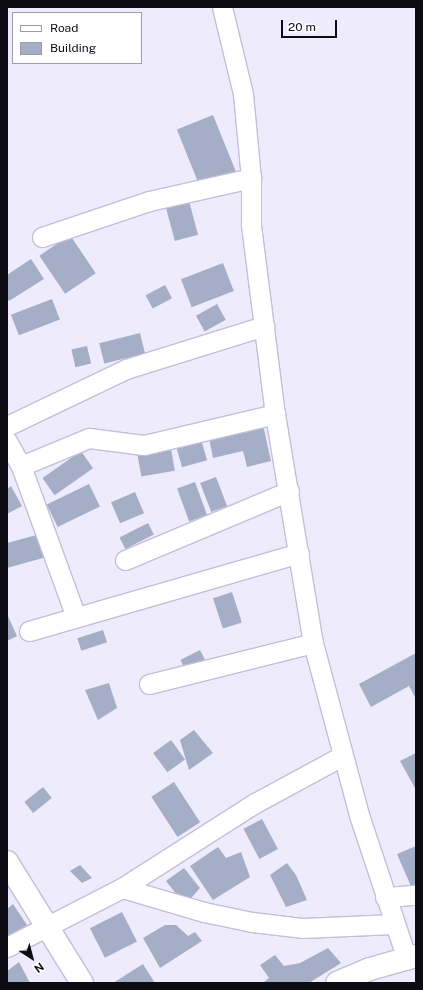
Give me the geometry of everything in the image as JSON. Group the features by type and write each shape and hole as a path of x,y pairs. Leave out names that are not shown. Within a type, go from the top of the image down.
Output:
{"main road":[{"path":"7,862 82,983"},
{"path":"337,983 370,969 412,958"}],"street":[{"path":"222,7 243,94 251,178 251,226 275,414 289,491 313,643 342,756 385,897 395,924 412,958"},
{"path":"42,237 149,201 251,178"},
{"path":"7,426 126,369 264,326"},
{"path":"21,466 89,438 144,445 275,414"},
{"path":"7,441 21,466 76,617"},
{"path":"125,560 289,491"},
{"path":"29,631 299,553"},
{"path":"149,684 313,643"},
{"path":"7,947 122,888 256,803 342,756"},
{"path":"122,888 204,912 252,922 302,928 395,924"},
{"path":"385,897 416,896"}],"building":[{"path":"213,115 236,172 200,186 177,130"},
{"path":"189,201 198,235 175,241 166,207"},
{"path":"70,235 96,273 65,294 39,256"},
{"path":"31,259 44,279 9,301 7,298 7,275"},
{"path":"223,263 234,291 192,307 181,279"},
{"path":"165,285 172,298 153,309 146,295"},
{"path":"52,299 60,320 19,335 11,315"},
{"path":"217,304 226,320 205,331 196,316"},
{"path":"140,333 145,353 104,364 99,343"},
{"path":"87,346 91,364 75,367 71,350"},
{"path":"263,425 271,461 247,467 243,451 213,458 209,438"},
{"path":"201,439 207,460 182,467 176,446"},
{"path":"171,449 175,471 141,477 138,455"},
{"path":"81,451 93,468 55,495 42,478"},
{"path":"216,477 227,506 211,512 200,483"},
{"path":"195,482 207,515 189,521 177,488"},
{"path":"89,484 100,506 58,527 47,505"},
{"path":"11,486 22,506 7,514 7,489"},
{"path":"135,492 144,513 120,523 111,502"},
{"path":"148,523 154,535 125,549 119,538"},
{"path":"44,533 50,556 7,568 7,543"},
{"path":"232,592 242,622 223,629 213,598"},
{"path":"7,614 17,636 7,641"},
{"path":"103,630 107,642 81,651 77,638"},
{"path":"200,650 207,664 188,674 180,660"},
{"path":"416,653 416,699 409,686 371,707 359,684"},
{"path":"109,683 117,708 98,720 85,690"},
{"path":"194,730 213,753 189,770 180,740"},
{"path":"171,740 185,759 167,772 153,753"},
{"path":"416,753 416,790 400,761"},
{"path":"174,782 200,822 177,837 151,797"},
{"path":"43,787 52,798 33,813 24,802"},
{"path":"262,819 278,849 259,859 243,829"},
{"path":"416,846 416,889 413,891 397,854"},
{"path":"218,847 226,858 241,852 250,877 213,900 190,866"},
{"path":"287,863 296,875 307,900 286,907 270,875"},
{"path":"80,865 92,878 82,883 70,871"},
{"path":"184,868 200,888 185,905 166,881"},
{"path":"13,904 27,925 7,939 7,909"},
{"path":"122,912 137,941 105,958 90,928"},
{"path":"165,925 176,925 188,936 195,932 202,941 160,968 143,938"},
{"path":"328,948 341,963 309,983 263,983 269,978 260,965 275,955 284,966 300,963"},
{"path":"19,962 30,983 7,983 7,971"},
{"path":"143,964 155,983 113,983"}]}
